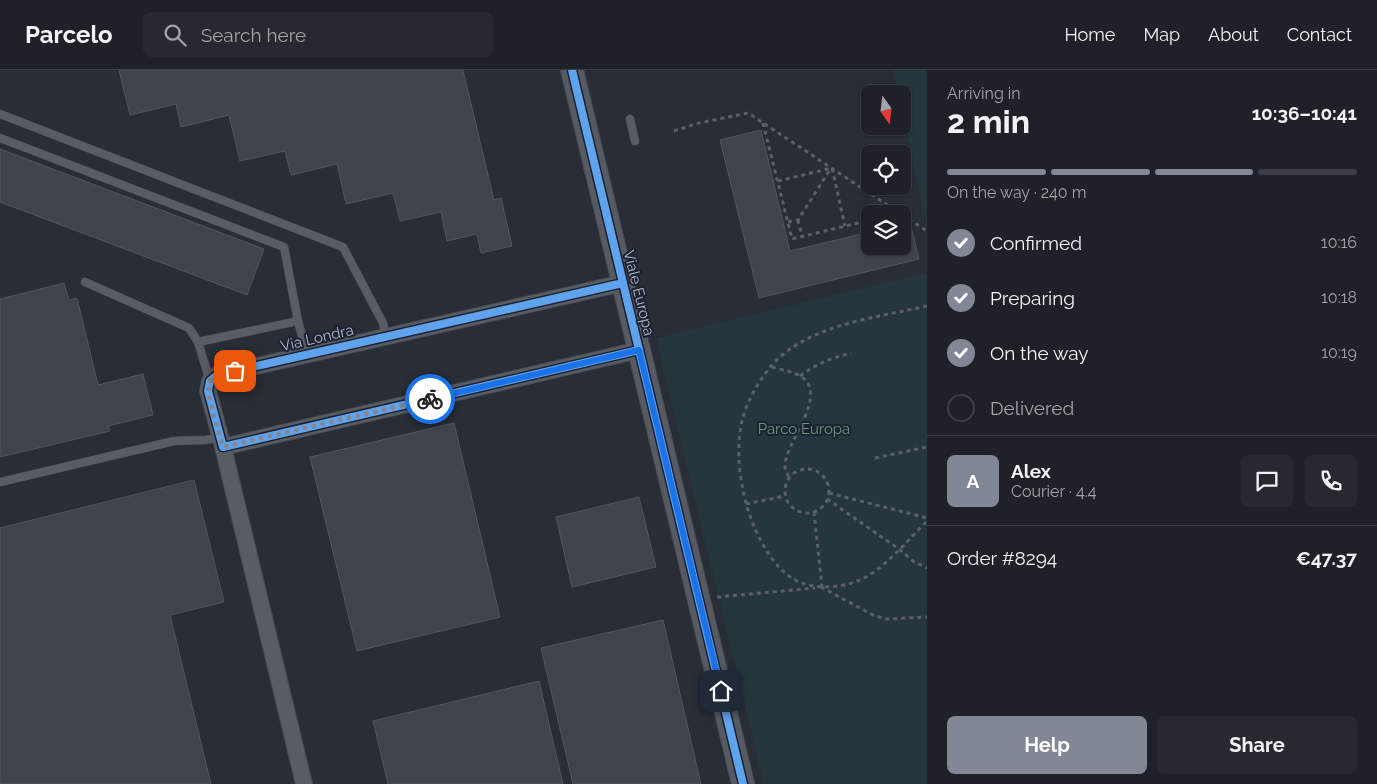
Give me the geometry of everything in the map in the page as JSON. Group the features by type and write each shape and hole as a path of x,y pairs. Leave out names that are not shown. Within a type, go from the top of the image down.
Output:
{"street":[{"name":"Viale Europa","path":"572,70 743,784"},
{"name":"Via Londra","path":"210,381 217,375 623,283"},
{"path":"222,442 639,350"},
{"path":"210,381 208,391 304,784"}],"lane":[{"path":"0,114 344,248 383,323 386,336"},
{"path":"630,119 635,141"},
{"path":"0,138 284,247 298,321 307,354"},
{"path":"85,282 189,328 198,342 210,381"},
{"path":"198,342 298,321"},
{"path":"0,482 174,441 206,440 222,442"}],"path":[{"path":"674,131 699,123 748,113 888,205"},
{"path":"764,123 792,239 861,222"},
{"path":"778,180 832,168"},
{"path":"788,222 798,220 832,168"},
{"path":"832,168 845,226"},
{"path":"798,220 802,236"},
{"path":"911,221 927,231"},
{"path":"927,306 842,326 807,339 781,357 751,396 743,418 738,452 742,489 752,521 768,553 784,573 802,584 822,587 873,615 886,619 927,617"},
{"path":"800,376 814,366 832,358 851,353"},
{"path":"772,367 800,376 807,382 811,397 809,408 791,447 785,466 789,478"},
{"path":"874,458 927,447"},
{"path":"805,469 815,470 823,475 828,484 829,493 822,507 814,512 804,513 796,510 789,504 785,496 785,486 789,478 796,472 805,469"},
{"path":"699,598 840,586 862,579 878,568 899,549 927,519 829,493"},
{"path":"746,504 785,496"},
{"path":"827,499 899,549 913,561 927,568"},
{"path":"814,512 822,587"}],"green space":[{"path":"893,70 927,70 927,230 911,145 907,135 911,135 911,85 896,85"},
{"name":"Parco Europa","path":"927,273 927,784 764,784 656,338"}],"building":[{"path":"119,70 463,70 494,200 501,198 512,246 481,253 477,234 447,241 441,212 400,221 393,193 346,204 337,164 291,175 285,151 240,161 229,115 181,127 176,104 130,115"},
{"path":"761,130 790,251 861,234 861,255 911,255 911,226 919,259 759,298 720,140"},
{"path":"0,149 264,249 247,295 0,202"},
{"path":"64,283 69,300 77,298 98,385 143,374 153,415 108,426 110,431 0,457 0,299"},
{"path":"454,423 500,617 357,651 310,457"},
{"path":"194,480 224,602 170,615 211,784 0,784 0,528"},
{"path":"639,497 656,567 572,587 556,517"},
{"path":"663,620 701,784 573,784 541,648"},
{"path":"539,681 563,784 388,784 373,721"}],"cycle path":[{"path":"572,70 743,784"},
{"path":"623,283 217,375 210,381 208,391 223,447 639,350"}],"way so far":[{"path":"235,371 217,375 210,381 208,391 223,447 430,399"}],"route":[{"path":"430,399 639,350 721,691"}]}
